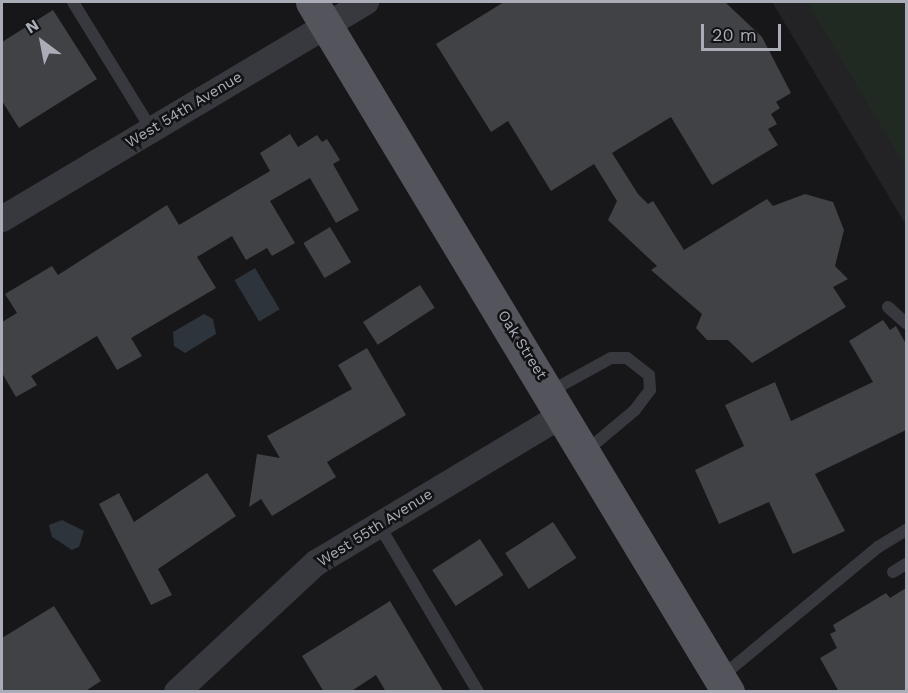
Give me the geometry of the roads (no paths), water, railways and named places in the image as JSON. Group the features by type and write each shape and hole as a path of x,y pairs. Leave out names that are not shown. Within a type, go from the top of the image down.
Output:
{"main road":[{"name":"Oak Street","path":"319,14 557,403 725,684"}],"street":[{"name":"West 54th Avenue","path":"2,219 151,129 319,14 366,2"},
{"name":"West 55th Avenue","path":"177,692 316,563 379,525 557,403"}],"lane":[{"path":"74,2 151,129"},
{"path":"888,307 906,322"},
{"path":"557,403 611,358 627,358 649,375 650,390 635,410 586,451"},
{"path":"379,525 478,692"},
{"path":"725,684 878,547 906,530"},
{"path":"893,572 906,564"}]}
